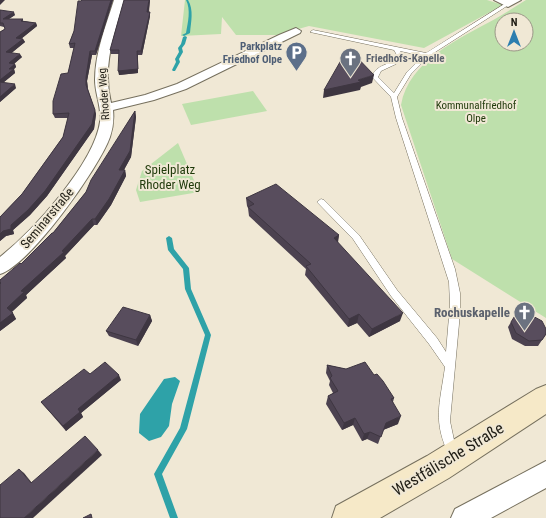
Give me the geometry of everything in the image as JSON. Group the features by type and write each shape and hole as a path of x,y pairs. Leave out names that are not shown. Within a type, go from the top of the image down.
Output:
{"street":[{"name":"Rhoder Weg","path":"101,142 107,121 101,81 102,60 119,0"},
{"path":"499,0 512,2"},
{"path":"106,108 147,98 190,83 269,42 296,31"},
{"name":"Seminarstraße","path":"0,267 14,257 66,199 101,142"},
{"name":"Westfälische Straße","path":"348,518 455,456 546,398"},
{"path":"464,518 546,474"}],"lane":[{"path":"394,97 409,73 427,55 512,2"},
{"path":"313,32 427,55"},
{"path":"395,48 401,57 397,62 381,67 376,72 375,77 394,97 399,118 450,268 455,294 450,366 443,429 455,456"},
{"path":"321,202 356,237 394,293 433,341 450,366"}],"green space":[{"path":"185,0 487,0 503,5 424,48 309,26 277,35 236,35 222,17 221,34 181,36"},
{"name":"Kommunalfriedhof Olpe","path":"526,0 546,0 546,318 452,259 401,105 406,89 414,75 425,63 452,43 494,20 494,52 534,52 534,12 507,12"},
{"path":"253,91 267,111 191,125 182,104"},
{"name":"Spielplatz Rhoder Weg","path":"178,143 199,192 140,202 136,190 142,171"}],"water":[{"path":"175,377 180,381 172,404 169,426 161,437 149,441 139,433 140,414 164,379"}],"building":[{"path":"111,0 95,51 90,51 86,77 86,85 95,110 92,124 45,191 28,210 11,225 11,229 3,231 0,234 0,217 22,194 63,137 69,113 53,114 53,101 61,74 68,73 75,43 69,44 74,31 78,1"},
{"path":"124,0 149,0 147,12 150,12 141,51 137,51 138,69 118,71 119,50 110,50"},
{"path":"0,10 14,12 3,19 23,19 21,21 36,23 16,38 23,39 6,52 20,54 9,63 15,64 9,69 14,69 0,80 0,32 5,29 3,23 0,23"},
{"path":"348,48 374,75 358,80 361,82 324,90"},
{"path":"0,82 15,84 0,97"},
{"path":"135,111 130,151 119,170 125,170 109,199 95,219 92,219 62,251 64,252 21,291 24,292 7,308 13,313 0,323 0,280 20,263 21,264 53,233 86,192 91,180"},
{"path":"276,184 339,235 334,238 403,313 372,329 359,314 349,319 306,266 311,264 248,207 254,204 246,198"},
{"path":"123,307 150,315 136,340 106,331"},
{"name":"Rochuskapelle","path":"516,314 529,314 542,321 546,329 546,334 542,340 529,341 516,333 511,322"},
{"path":"105,362 119,375 78,409 80,412 63,426 41,402 84,369 90,374"},
{"path":"365,362 374,375 377,374 383,381 394,398 391,399 401,416 386,423 381,437 370,432 364,434 355,418 344,423 328,396 338,391 330,378 332,376 327,365 346,369"},
{"path":"85,436 98,450 24,518 0,518 0,485 19,469 31,483"},
{"path":"91,514 92,518 83,518"}],"waterway":[{"path":"184,35 188,33 190,15 190,7 187,0"},
{"path":"174,70 178,62 177,59 181,52 180,48 185,37"},
{"path":"169,238 171,250 186,268 188,289 208,335 183,429 158,474 174,518"}],"place":[{"name":"Parkplatz Friedhof Olpe","path":"297,72"},
{"name":"Friedhofs-Kapelle","path":"351,78"},
{"name":"Rochuskapelle","path":"525,332"}]}
